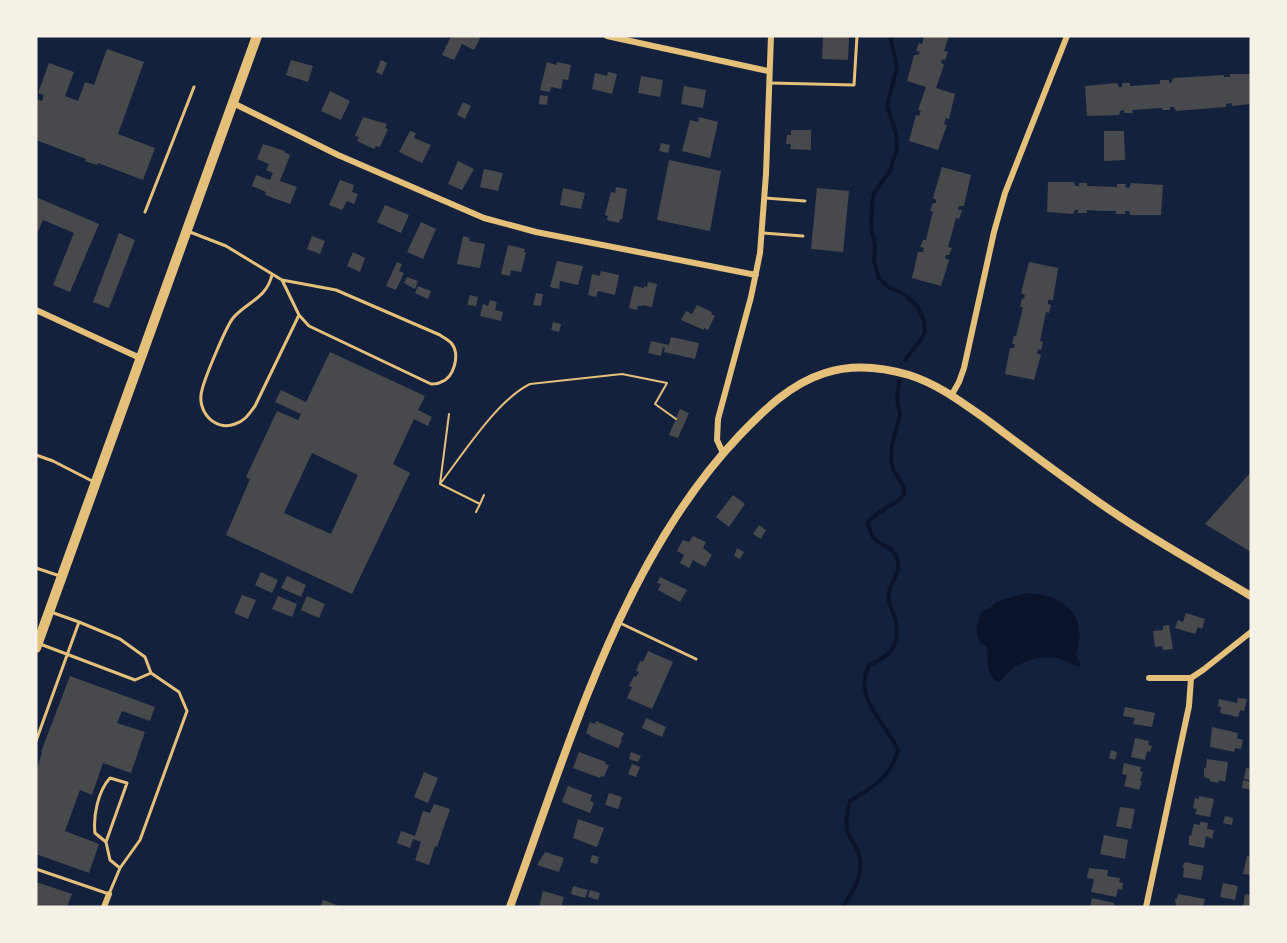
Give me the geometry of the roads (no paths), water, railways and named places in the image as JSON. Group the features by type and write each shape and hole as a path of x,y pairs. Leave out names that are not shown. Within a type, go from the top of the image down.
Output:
{"main road":[{"path":"37,645 257,36"}],"street":[{"path":"607,36 768,71"},
{"path":"723,453 717,440 718,419 756,275 763,233 771,36"},
{"path":"951,396 964,368 1005,193 1067,36"},
{"path":"232,103 349,160 484,218 536,232 756,275"},
{"path":"36,310 140,358"},
{"path":"510,907 581,715 619,622 660,542 723,453 761,413 787,392 812,378 837,370 862,367 898,373 920,380 951,396 1146,535 1174,549 1251,596"},
{"path":"1149,678 1191,678 1251,632"},
{"path":"1146,907 1189,706 1191,678"},
{"path":"104,907 109,894"}],"lane":[{"path":"768,83 854,85 857,36"},
{"path":"145,212 194,87"},
{"path":"765,198 805,201"},
{"path":"186,231 226,246 282,279 336,290 440,335 451,343 456,351 455,363 450,376 442,382 431,384 309,326 299,315 282,279"},
{"path":"763,233 803,236"},
{"path":"273,275 269,287 232,319 201,391 201,403 206,416 222,426 237,424 247,418 299,315"},
{"path":"36,455 95,482"},
{"path":"36,568 62,577"},
{"path":"36,869 109,894 120,868 140,840 187,711 179,692 151,673 145,657 137,651 120,639 49,611"},
{"path":"36,741 79,622"},
{"path":"619,622 696,659"},
{"path":"37,645 135,680 151,673"},
{"path":"106,842 95,833 94,822 103,786 110,778 127,783 106,842 110,860 120,868"}],"water":[{"path":"1025,593 1051,598 1062,602 1070,609 1076,617 1079,628 1076,655 1081,664 1079,667 1053,657 1036,658 1014,668 997,682 989,671 987,647 977,636 979,617 981,612 996,602"}],"waterway":[{"path":"890,36 897,67 887,106 896,133 897,148 890,171 874,193 871,228 875,244 874,261 879,278 888,287 904,294 918,307 924,321 925,331 922,338 905,360"},
{"path":"843,907 856,884 861,865 858,851 847,829 850,801 873,786 886,774 898,750 868,699 865,677 869,665 883,658 893,648 897,635 889,596 890,587 898,571 898,562 893,551 873,537 868,522 904,495 904,488 893,469 891,459 892,445 900,415 897,399 899,381"}]}
